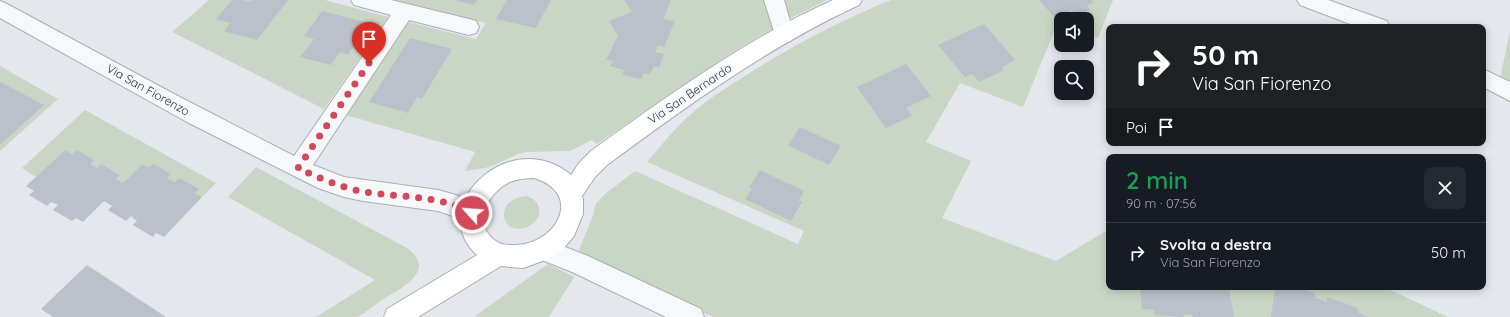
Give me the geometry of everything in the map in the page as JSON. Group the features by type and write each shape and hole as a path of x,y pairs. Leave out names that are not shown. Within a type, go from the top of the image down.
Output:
{"street":[{"path":"361,0 469,27"},
{"path":"774,0 784,35"},
{"name":"Via San Bernardo","path":"570,194 587,170 599,158 682,98 784,35 852,0"},
{"path":"1307,0 1372,24"},
{"name":"Via San Fiorenzo","path":"0,9 183,109 298,168 333,183 358,190 428,199 453,204 472,213"},
{"path":"298,168 404,11"},
{"path":"1486,79 1510,92"},
{"name":"Via San Bernardo","path":"550,173 599,158"},
{"name":"Via San Bernardo","path":"472,213 475,204 487,186 501,175 517,169 534,168 550,173 566,185 570,194"},
{"name":"Via San Fiorenzo","path":"428,199 461,195 487,186"},
{"path":"472,213 473,226 477,238 486,248 499,255 510,258 522,257 554,243 569,222 572,208 570,194"},
{"path":"437,290 463,264 477,238"},
{"path":"554,243 580,264 692,317"},
{"path":"396,317 437,290 499,255"}],"green space":[{"path":"209,0 325,0 388,17 324,109 172,32"},
{"path":"394,0 766,0 774,28 728,55 597,144 592,140 570,151 526,152 518,154 490,167 465,171 475,152 346,115 408,22 476,39 486,23"},
{"path":"783,0 827,0 789,19"},
{"path":"891,0 1113,0 1098,38 1094,37 1094,12 1054,12 1054,32 1023,107 960,83 926,142 971,161 942,218 1056,261 1106,231 1106,290 1390,290 1448,317 713,317 583,256 579,250 592,218 596,203 605,194 635,171 798,244 804,231 647,162 684,120 701,106 755,69 851,17"},
{"path":"1510,31 1510,85 1500,79"},
{"path":"0,66 58,99 0,151"},
{"path":"85,110 216,183 202,197 195,193 198,189 167,178 171,174 149,168 142,164 123,183 116,179 120,175 101,164 97,168 65,150 36,177 22,168"},
{"path":"256,167 407,248 416,256 419,264 418,271 406,284 363,314 356,317 316,317 375,280 228,197"},
{"path":"526,196 532,198 538,204 538,218 533,224 527,227 518,229 511,227 506,222 504,216 505,210 508,204 515,199"},
{"path":"548,264 574,277 549,317 475,316"}],"building":[{"path":"232,0 251,2 252,0 288,0 257,40 224,31 230,23 216,19"},
{"path":"455,0 477,0 474,5"},
{"path":"507,0 551,0 536,28 496,19"},
{"path":"624,0 671,0 663,19 675,21 664,47 658,46 655,52 664,54 659,68 654,66 650,74 644,73 641,79 622,75 624,70 610,66 613,61 606,60 618,36 609,21 632,12"},
{"path":"1039,0 1091,0 1094,2 1087,6 1090,10 1086,12 1074,12 1072,10 1068,12 1054,12 1054,17"},
{"path":"322,11 369,23 348,55 340,52 331,65 300,57 314,39 304,36"},
{"path":"984,24 1015,60 1002,67 1004,70 979,82 973,74 965,77 938,45"},
{"path":"410,38 452,49 422,99 417,97 408,113 369,102"},
{"path":"906,64 931,96 906,108 912,116 886,128 857,87"},
{"path":"0,82 44,105 1,144 0,144"},
{"path":"800,127 841,146 829,165 788,145"},
{"path":"65,150 72,154 77,150 94,160 90,164 97,168 101,164 120,175 116,179 123,183 142,164 149,168 153,164 171,174 167,178 175,182 179,178 199,189 195,193 202,197 164,237 156,233 153,237 133,225 137,221 131,216 126,221 108,210 112,206 104,201 83,222 76,218 72,221 53,210 58,205 51,202 47,206 29,195 34,191 26,186"},
{"path":"760,170 804,191 799,200 802,202 791,221 745,199 752,189 749,187"},
{"path":"87,265 166,317 53,317 41,309"},
{"path":"1140,290 1230,290 1234,317 1193,317 1193,315 1183,314 1184,317 1155,315 1154,310 1142,309"},
{"path":"1275,290 1307,290 1315,293 1315,298 1327,302 1327,297 1358,308 1358,313 1369,317 1271,317"}],"route":[{"path":"369,63 298,168 327,181 349,188 373,193 443,201 472,213"}]}
